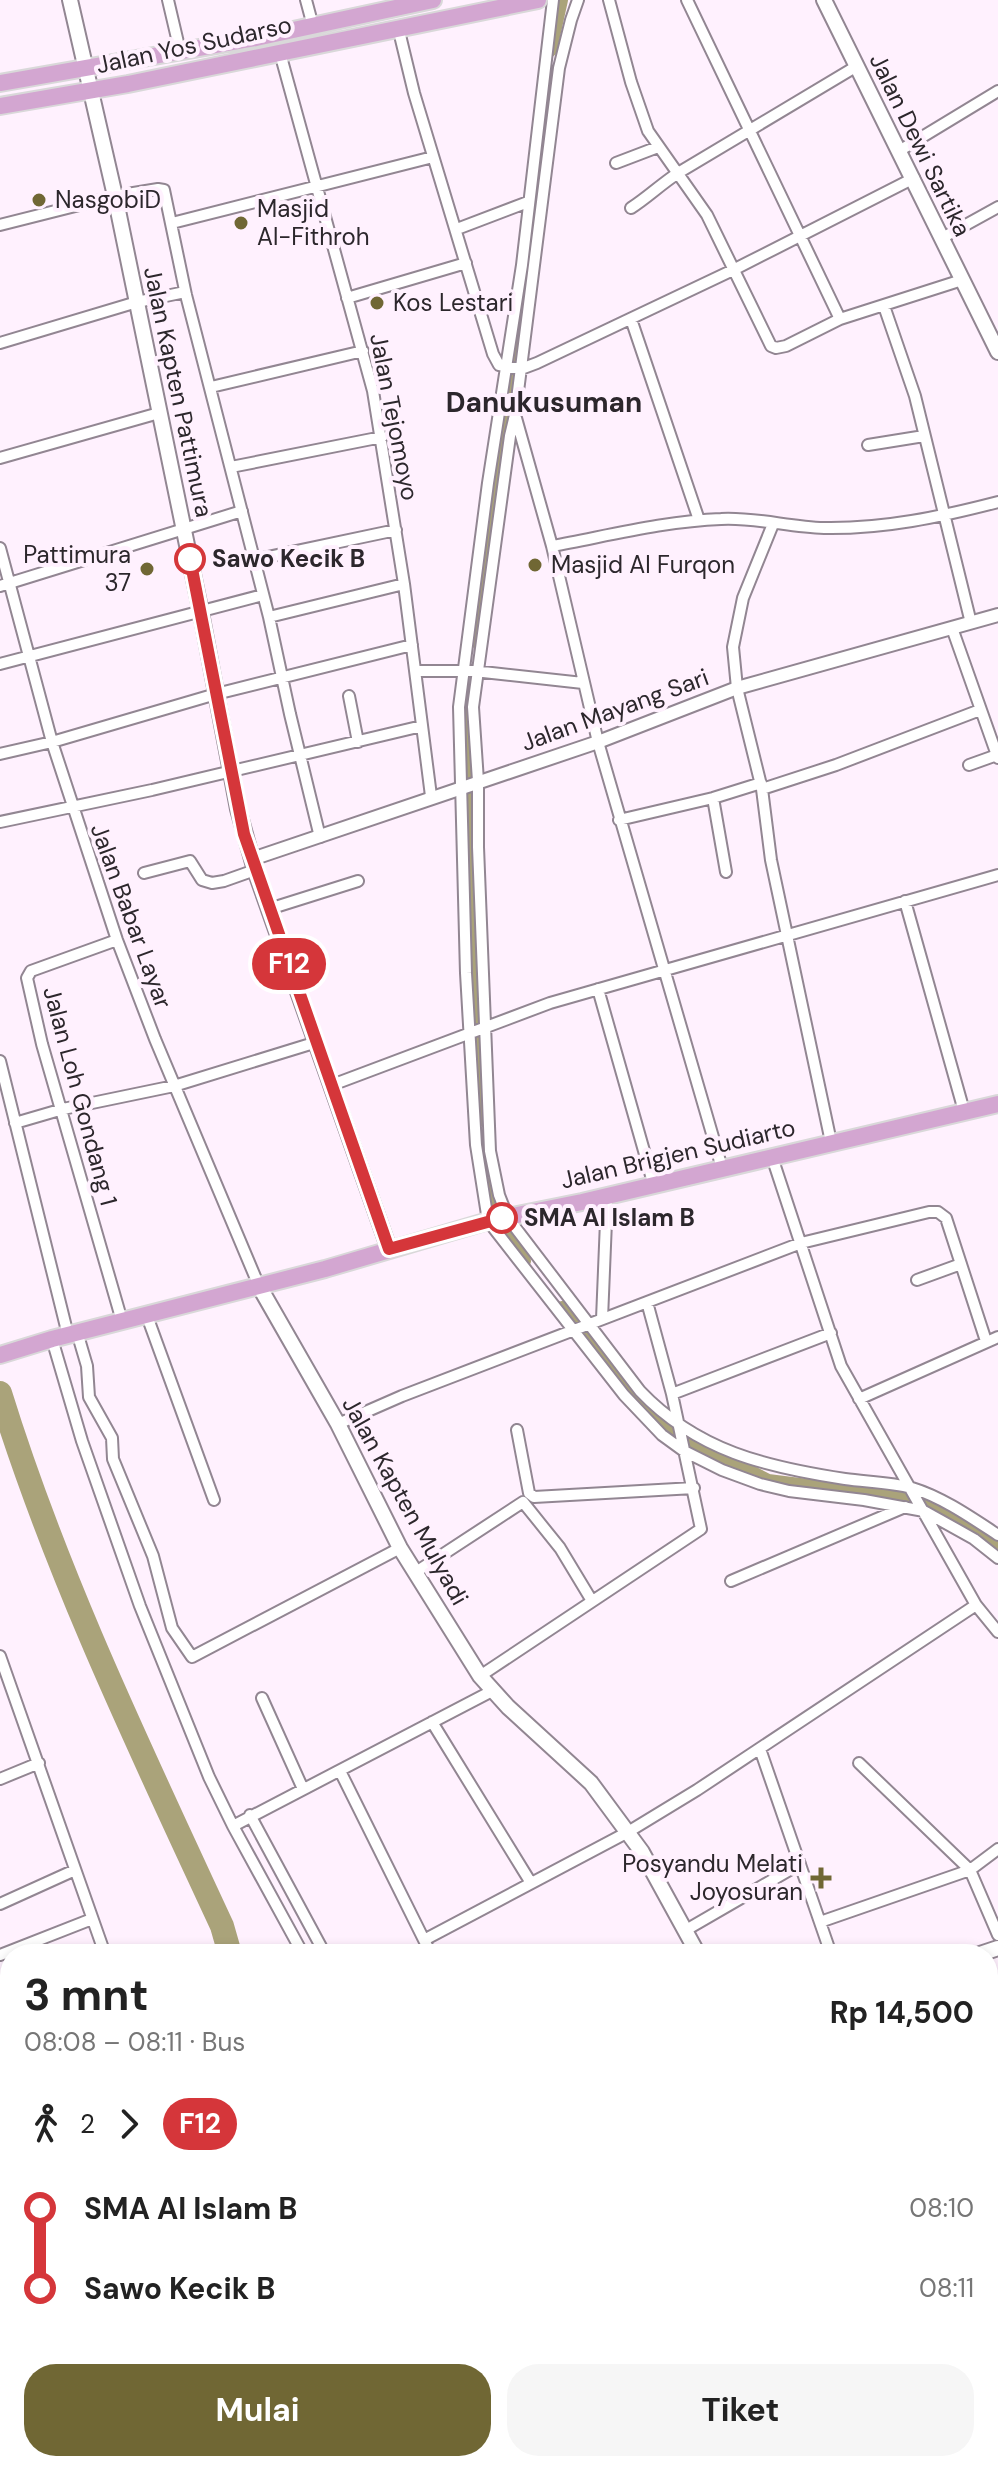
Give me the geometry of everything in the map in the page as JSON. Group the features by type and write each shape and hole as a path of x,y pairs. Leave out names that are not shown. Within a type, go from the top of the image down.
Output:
{"main road":[{"name":"Jalan Kapten Pattimura","path":"70,0 115,196 238,809 269,909 389,1249"},
{"name":"Jalan Yos Sudarso","path":"0,83 88,70 433,0"},
{"name":"Jalan Yos Sudarso","path":"0,106 92,91 538,0"},
{"name":"Jalan Dewi Sartika","path":"824,0 998,352"},
{"name":"Jalan Brigjen Sudiarto","path":"0,1355 498,1220 998,1104"},
{"name":"Jalan Kapten Mulyadi","path":"259,1286 338,1424 400,1548 480,1676 492,1691 591,1783 628,1832 693,1944"}],"street":[{"path":"168,0 180,51"},
{"path":"306,0 313,26"},
{"path":"553,0 522,265 513,368 515,415 552,546 583,683 619,820 722,1168"},
{"path":"578,0 559,68 469,671 473,707 469,785 471,1033 476,1145 498,1220 581,1328 640,1391 677,1424 716,1446 763,1464 913,1490 970,1516 998,1535"},
{"path":"609,0 648,131 707,215 764,336 776,348 840,319 962,280"},
{"path":"687,0 840,319"},
{"path":"398,27 433,157 496,362 513,368 631,319 914,178"},
{"name":"Jalan Tejomoyo","path":"280,53 363,351 382,437 431,796"},
{"path":"631,208 678,173 857,66"},
{"path":"899,151 998,91"},
{"path":"616,163 658,147"},
{"path":"172,223 433,157"},
{"path":"0,225 115,196 163,188 185,292 269,617 320,837"},
{"path":"457,229 528,202"},
{"path":"942,238 998,207"},
{"path":"347,298 466,263"},
{"path":"0,343 137,302 185,292"},
{"path":"884,306 915,396 971,623"},
{"path":"631,319 699,520"},
{"path":"211,387 363,351"},
{"path":"0,458 159,413"},
{"path":"515,415 469,671 459,707 478,847 490,1151 499,1195 498,1220 581,1328 643,1416 683,1447 722,1470 760,1484 923,1510 974,1539 998,1558"},
{"path":"868,445 924,436"},
{"path":"231,467 382,437"},
{"path":"552,546 699,520 745,519 825,528 866,527 944,517 998,502"},
{"path":"5,584 242,511"},
{"path":"773,524 736,622 733,647 737,688 762,786 771,860 831,1142"},
{"path":"254,560 396,530"},
{"name":"Jalan Babar Layar","path":"0,548 5,584 30,656 71,806 117,940 174,1086 259,1286"},
{"path":"269,617 404,584"},
{"path":"0,664 263,595"},
{"name":"Jalan Mayang Sari","path":"254,864 431,796 598,742 737,688 998,615"},
{"path":"952,628 997,756 969,765"},
{"path":"0,754 216,694 412,645"},
{"path":"415,671 469,671 583,683"},
{"path":"349,696 358,742"},
{"path":"619,820 762,786 907,740 980,710"},
{"path":"0,822 422,726"},
{"path":"713,798 726,872"},
{"path":"144,873 190,861 202,880 212,883 254,864"},
{"path":"332,1085 550,1003 998,875"},
{"path":"269,909 358,881"},
{"path":"905,901 964,1111"},
{"name":"Jalan Loh Gondang 1","path":"117,940 28,974 42,1044 122,1321"},
{"path":"598,989 654,1186"},
{"path":"15,1123 63,1109 174,1086 317,1042"},
{"path":"0,1061 66,1335 82,1441 140,1606 209,1777 298,1944"},
{"path":"772,1157 841,1366 976,1605 998,1632"},
{"path":"602,1319 607,1197"},
{"path":"338,1424 402,1396 801,1243 938,1212 946,1218 961,1264 995,1339 859,1399"},
{"path":"917,1280 961,1264"},
{"path":"480,1676 701,1527 672,1394 647,1302"},
{"path":"147,1316 214,1500"},
{"path":"672,1394 831,1333"},
{"path":"66,1335 87,1366 89,1397 112,1438 113,1459 153,1556 172,1628 192,1657 400,1548"},
{"path":"517,1430 529,1493 534,1497 694,1488"},
{"path":"416,1572 523,1502 560,1548 592,1601"},
{"path":"731,1581 905,1507"},
{"path":"424,1940 628,1832 760,1749 976,1605"},
{"path":"0,1656 101,1944"},
{"path":"233,1826 492,1691"},
{"path":"262,1698 303,1789"},
{"path":"432,1722 531,1883"},
{"path":"760,1749 828,1944"},
{"path":"0,1779 39,1763"},
{"path":"859,1763 970,1870 998,1935"},
{"path":"340,1771 426,1944"},
{"path":"250,1815 320,1944"},
{"path":"820,1922 970,1870 998,1849"},
{"path":"686,1930 800,1864"},
{"path":"0,1904 75,1870"},
{"path":"36,1944 92,1919"}],"waterway":[{"path":"550,50 561,0"},
{"path":"472,641 531,242 537,174"},
{"path":"464,697 472,788 480,1081 478,1120"},
{"path":"485,1184 493,1215 524,1261"},
{"path":"562,1308 637,1395 686,1438 768,1481 919,1500 982,1528 998,1542"},
{"path":"0,1393 47,1529 74,1596 131,1729 222,1926 227,1944"}],"bus line":[{"name":"F12","path":"190,559 244,834 389,1249 502,1218"}],"place":[{"name":"NasgobiD","path":"39,200"},
{"name":"Masjid Al-Fithroh","path":"241,223"},
{"name":"Kos Lestari","path":"377,303"},
{"name":"Sawo Kecik B","path":"190,559"},
{"name":"Masjid Al Furqon","path":"535,565"},
{"name":"Pattimura 37","path":"147,569"},
{"name":"SMA Al Islam B","path":"502,1218"},
{"name":"Posyandu Melati Joyosuran","path":"821,1878"}],"district":[{"name":"Danukusuman","path":"544,402"}]}
